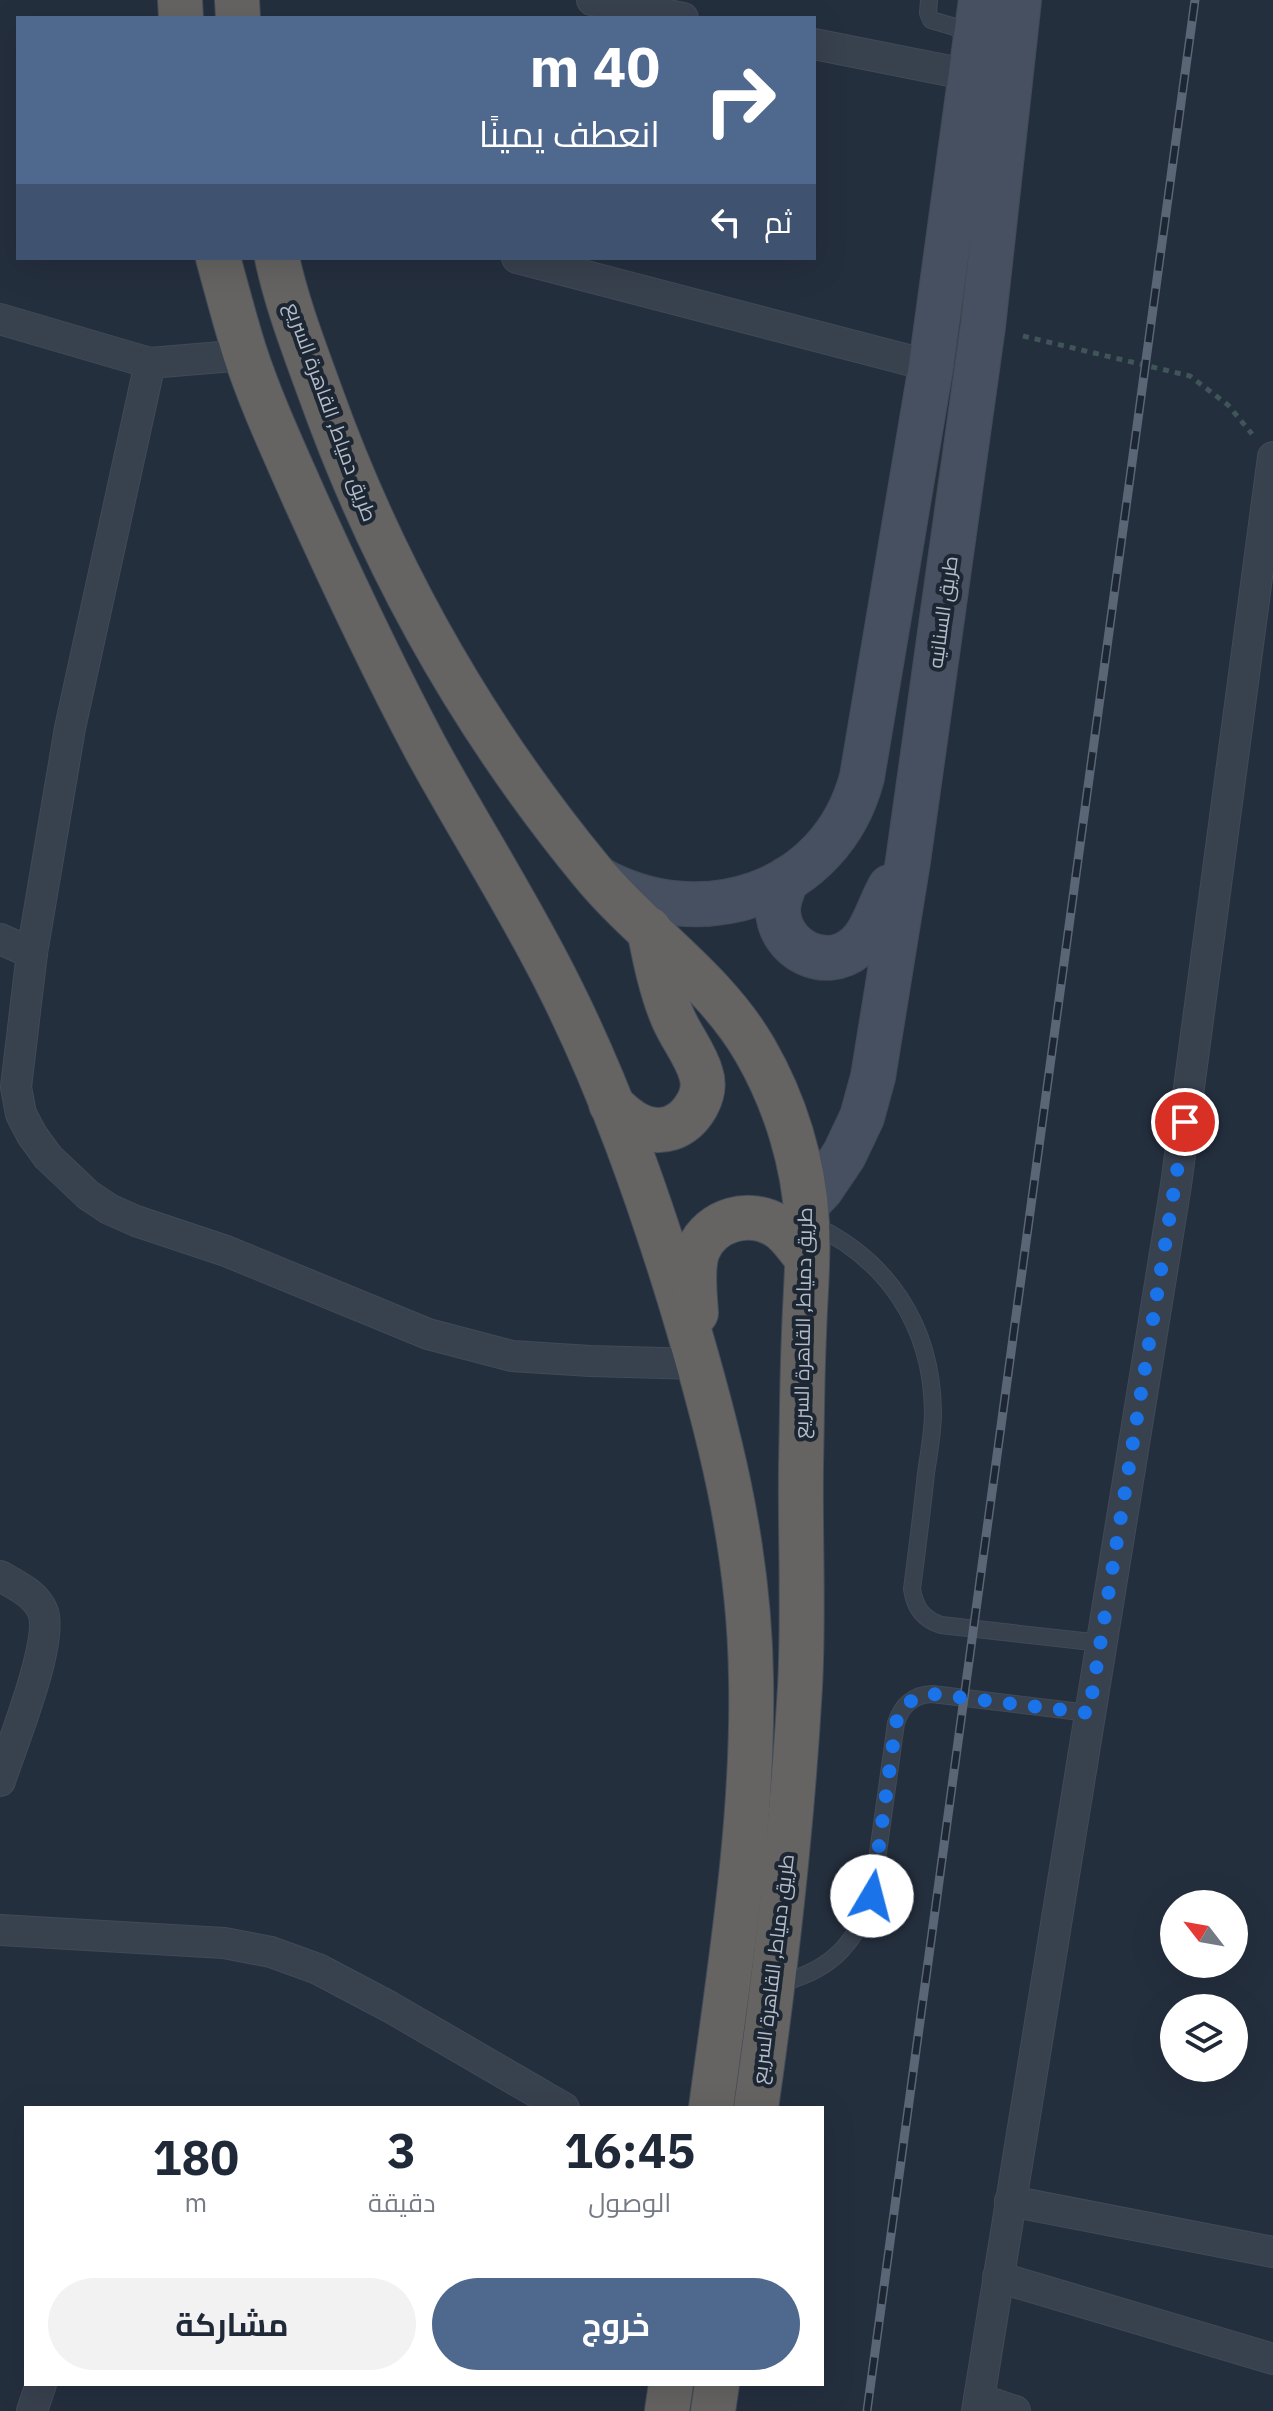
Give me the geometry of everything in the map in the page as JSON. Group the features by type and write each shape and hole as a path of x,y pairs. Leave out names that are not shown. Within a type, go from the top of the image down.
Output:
{"highway":[{"path":"219,260 245,355 286,455 375,651 425,747 561,988 611,1104 653,1215 727,1466 748,1608 751,1677 744,1838 711,2106"},
{"name":"طريق دمياط, القاهرة السريع","path":"278,260 338,443 378,537 424,627 476,714 525,786 597,878 724,1004 755,1050 779,1099 796,1151 807,1228 801,1447 800,1684 790,1829 756,2106"},
{"path":"611,1104 627,1120 648,1129 670,1128 690,1116 701,1096 702,1074 673,1019 654,959 649,929"},
{"path":"699,1364 698,1251 711,1231 732,1219 756,1217 778,1226 807,1228"},
{"path":"667,2411 671,2386"},
{"path":"713,2411 717,2386"}],"main road":[{"name":"طريق السنانيه","path":"807,1228 821,1189 844,1155 868,1098 908,861 983,326 990,26"},
{"path":"597,878 614,888 642,897 691,905 750,896 806,868 836,837 848,819 860,788 990,26"},
{"path":"787,879 778,910 788,938 803,952 832,958 860,945 908,861"}],"street":[{"path":"592,0 673,16"},
{"path":"816,44 990,26"},
{"path":"525,260 931,366"},
{"path":"0,319 150,363 245,355"},
{"path":"150,363 70,728 32,953 16,1087 21,1114 32,1135 48,1157 88,1195 109,1209 226,1251 428,1334 512,1356 699,1364"},
{"path":"1015,2411 978,2405 1176,1185 1267,448"},
{"path":"0,939 32,953"},
{"path":"0,1576 33,1596 42,1609 46,1625 41,1656 0,1781"},
{"path":"0,1930 224,1943 271,1952 318,1969 390,2007 561,2106"},
{"path":"1010,2201 1273,2252"},
{"path":"998,2277 1273,2359"},
{"path":"32,2411 40,2386"}],"lane":[{"path":"929,0 931,20 955,27 990,26"},
{"path":"807,1228 836,1235 883,1275 916,1325 926,1354 932,1384 933,1415 912,1589 919,1610 926,1618 941,1625 1101,1643"},
{"path":"773,1984 794,1980 829,1962 844,1949 866,1915 872,1896 896,1723 907,1704 932,1694 1089,1713"}],"path":[{"path":"983,326 1190,376 1228,405 1248,433 1267,448"}],"railway":[{"path":"867,2411 1195,0"}],"route":[{"path":"872,1896 896,1723 911,1700 932,1694 1089,1713 1185,1122"}]}
